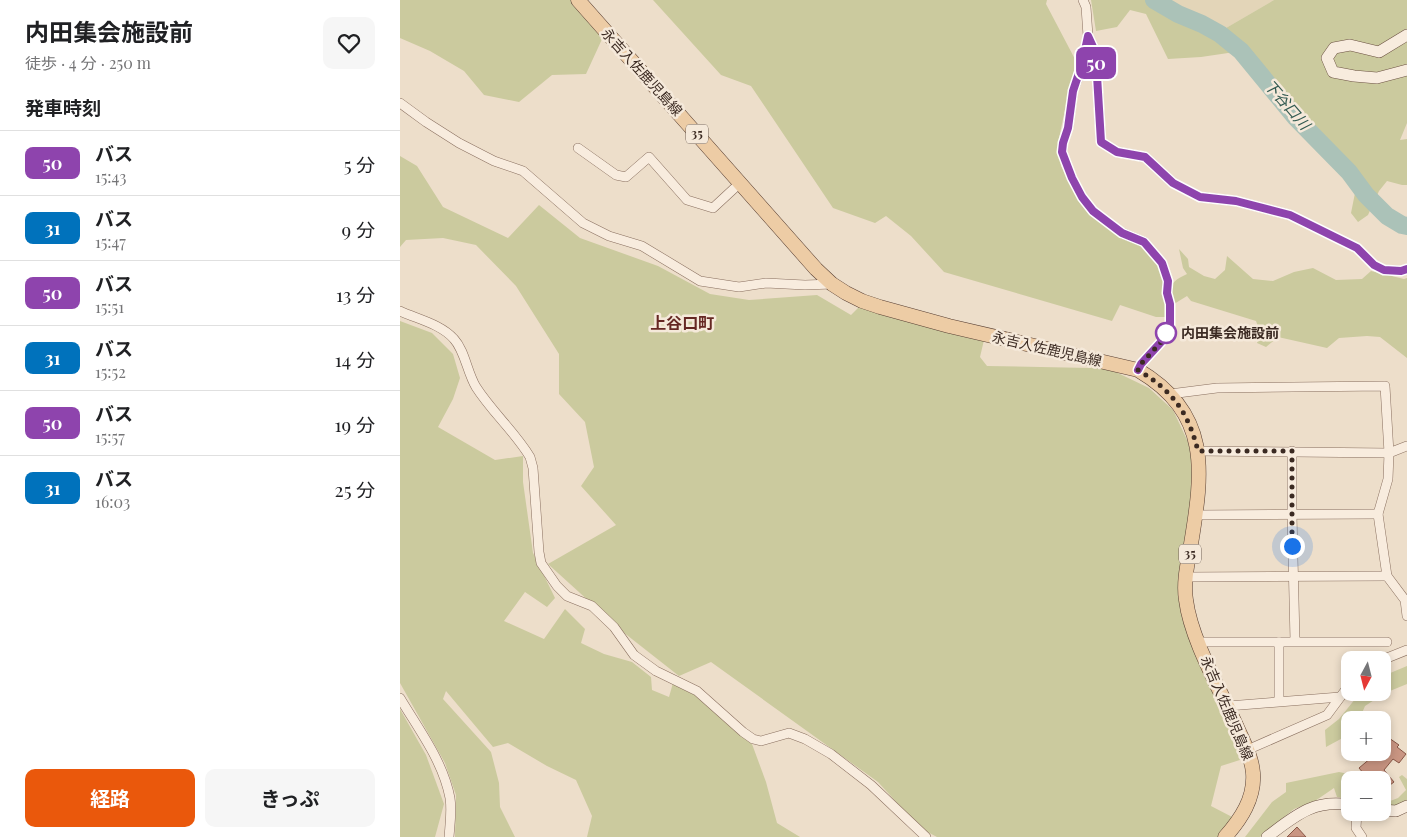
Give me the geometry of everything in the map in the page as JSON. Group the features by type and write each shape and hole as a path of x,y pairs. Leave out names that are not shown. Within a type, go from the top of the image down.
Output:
{"main road":[{"name":"永吉入佐鹿児島線","path":"578,0 816,269 832,284 862,301 880,308 1138,370 1156,381 1170,394 1186,416 1193,430 1200,468 1185,598 1198,642 1247,750 1254,772 1252,795 1239,821 1225,837"},
{"path":"1407,35 1379,52 1350,45 1334,48 1327,58 1333,72 1354,76 1377,78 1407,70"},
{"path":"1267,837 1297,814 1322,804 1341,804"},
{"path":"1391,811 1396,811 1407,806"}],"street":[{"path":"1083,0 1086,7 1088,36 1082,64 1073,91 1068,128 1062,152 1072,178 1082,197 1093,211 1122,233 1144,242 1162,263 1168,281 1167,293 1170,304 1170,326 1162,341 1141,364 1138,370"},
{"path":"1088,36 1096,59 1101,142 1117,152 1145,157 1173,183 1200,197 1236,201 1290,215 1357,248 1374,265 1384,270 1401,271 1407,269"},
{"path":"400,103 459,144 494,161 522,171 583,223 609,236 642,246 700,281 739,287 766,283 832,284"},
{"path":"578,148 616,175 626,178 649,157 687,200 713,208 740,183"},
{"path":"400,311 439,328 455,339 472,380 480,393 530,457 533,468 539,552 542,563 557,586 567,596 592,606 614,627 634,655 664,676 697,691 753,739 761,740 789,733 805,739 831,754 871,785 926,837"},
{"path":"1170,394 1218,388 1384,386 1389,452 1388,479 1378,514 1387,576 1405,600 1407,616"},
{"path":"1198,451 1389,452 1407,446"},
{"path":"1292,451 1292,576 1295,641"},
{"path":"1196,515 1378,514"},
{"path":"1186,577 1387,576"},
{"path":"1198,642 1387,642"},
{"path":"1279,642 1279,701"},
{"path":"1391,656 1407,650"},
{"path":"1228,706 1340,697"},
{"path":"1247,750 1327,715 1340,697"},
{"path":"400,698 440,765 450,798 451,810 448,837"},
{"path":"1356,821 1356,828 1362,837"}],"shaded area":[{"path":"1171,0 1274,0 1226,28 1175,6"}],"green space":[{"path":"400,0 571,0 603,37 586,74 552,75 519,102 484,95 464,71 430,51 400,38"},
{"path":"653,0 1047,0 1046,4 1077,63 1058,143 1061,166 1079,201 1094,218 1120,237 1142,246 1159,266 1164,281 1166,317 1156,317 1120,305 1112,321 944,272 911,236 886,216 875,223 833,208 751,86 721,75"},
{"path":"1091,0 1171,0 1175,6 1226,28 1274,0 1407,0 1407,123 1400,140 1407,139 1407,185 1387,181 1379,191 1368,215 1358,222 1351,213 1355,193 1332,143 1307,117 1256,57 1228,53 1168,59 1146,14 1130,10 1117,27 1096,31"},
{"path":"400,156 417,166 443,207 508,238 539,205 580,238 658,266 710,294 749,300 817,295 851,315 859,307 984,340 980,357 987,366 1090,368 1097,363 1149,388 1173,410 1188,442 1194,469 1180,596 1243,759 1221,766 1211,806 1236,819 1223,837 937,837 920,828 878,782 711,662 679,676 623,632 548,564 616,525 581,486 594,467 585,422 559,394 559,354 516,286 476,245 443,238 406,240 400,247"},
{"path":"1179,249 1188,259 1189,267 1204,276 1215,279 1225,270 1227,256 1253,279 1273,281 1294,272 1313,268 1336,280 1362,279 1371,271 1404,279 1407,278 1407,358 1380,337 1339,338 1327,348 1278,337 1266,347 1257,343 1260,332 1256,321 1191,301 1187,296 1174,304 1171,293 1172,285 1187,274 1183,268"},
{"path":"400,321 432,333 453,354 460,378 453,399 438,427 495,460 523,456 523,482 533,553 555,598 547,607 525,592 504,621 544,639 565,609 585,629 581,643 604,654 632,662 651,677 652,690 669,697 673,683 699,697 752,744 766,782 777,823 800,837 587,837 592,816 576,780 547,766 508,743 493,747 446,691 443,699 491,752 499,783 500,807 515,837 455,837 456,795 445,763 400,683"},
{"path":"1407,666 1407,684 1391,691 1391,673"},
{"path":"1354,701 1373,701 1365,706 1363,711 1345,711"},
{"path":"400,709 426,755 444,804 435,837 400,837"},
{"path":"1341,717 1341,739 1326,747 1325,730"},
{"path":"1341,772 1341,798 1337,797 1334,788 1315,801 1294,809 1260,837 1245,837 1272,802 1286,792 1286,783"},
{"path":"1402,775 1407,779 1407,802 1391,806 1391,801 1398,798 1406,790 1399,777"}],"building":[{"path":"1391,739 1399,745 1397,747 1406,754 1399,763 1393,759 1385,771 1362,771 1359,768 1367,761 1391,761"},
{"path":"1297,827 1306,837 1287,837"}],"waterway":[{"name":"下谷口川","path":"1154,0 1220,34 1241,51 1296,118 1349,172 1366,195 1387,216 1407,226"}],"bus line":[{"name":"50","path":"1138,370 1141,364 1162,341 1170,326 1170,304 1167,293 1168,281 1162,263 1144,242 1122,233 1093,211 1082,197 1072,178 1062,152 1068,128 1073,91 1082,64 1088,36 1096,59 1101,142 1117,152 1145,157 1173,183 1200,197 1236,201 1290,215 1357,248 1374,265 1384,270 1401,271 1407,269"}],"place":[{"name":"内田集会施設前","path":"1166,333"}],"district":[{"name":"上谷口町","path":"682,323"}],"route":[{"path":"1166,333 1170,326 1162,341 1141,364 1138,370 1156,381 1183,410 1193,430 1198,451 1292,451 1292,546"}]}
